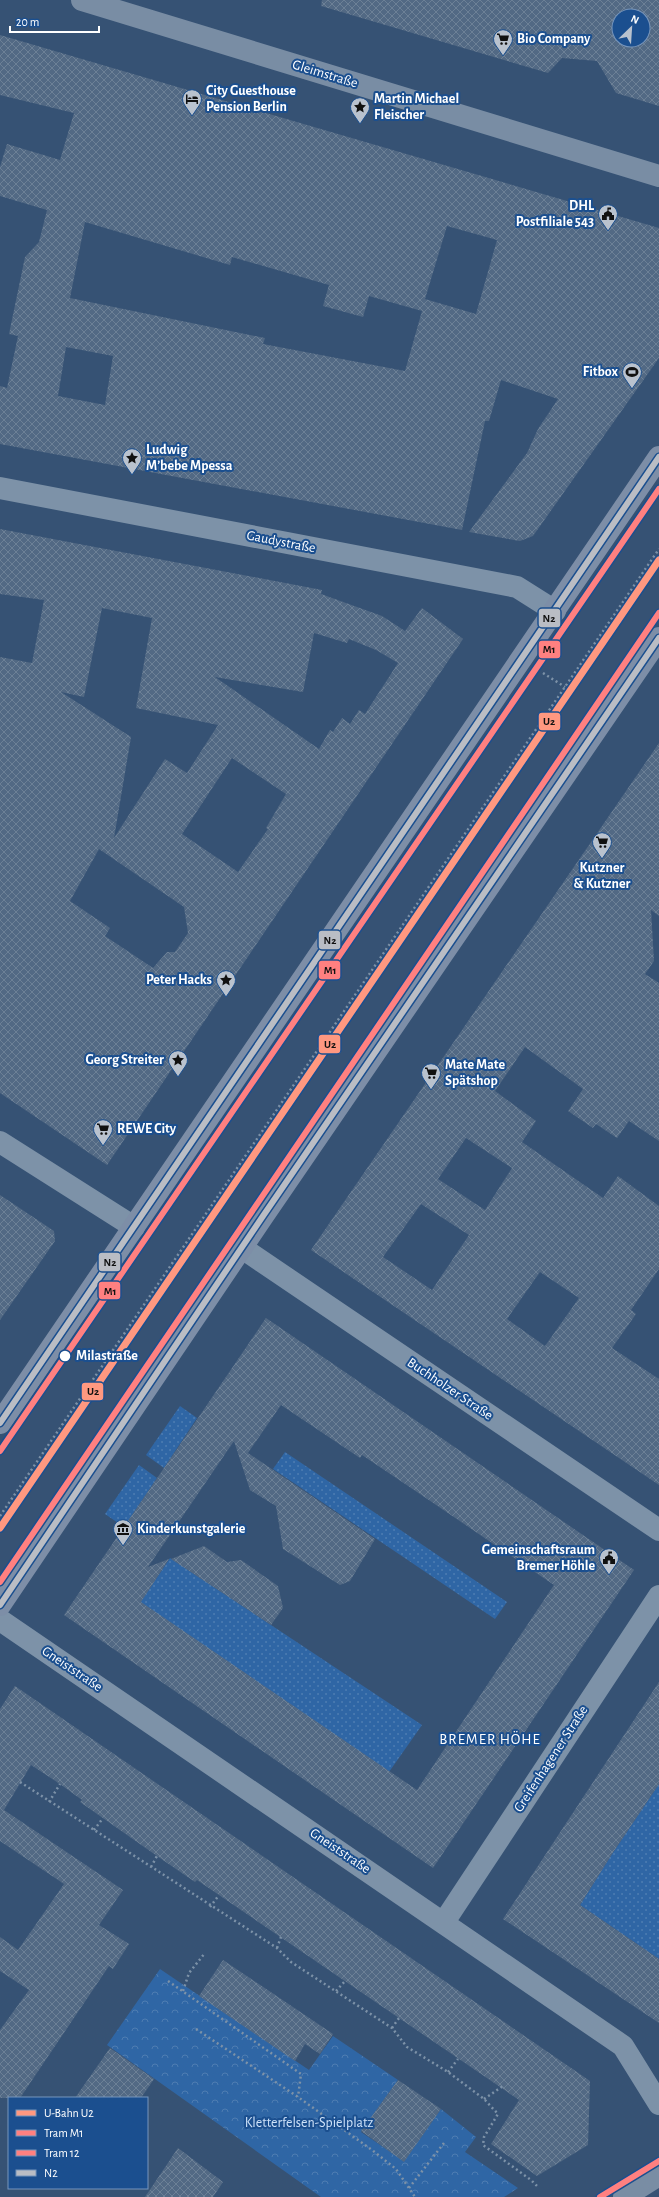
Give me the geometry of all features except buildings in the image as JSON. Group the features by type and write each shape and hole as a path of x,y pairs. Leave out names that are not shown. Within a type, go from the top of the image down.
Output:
{"main road":[{"path":"0,1423 555,611 659,456"},
{"path":"0,1605 659,638"}],"street":[{"name":"Gleimstraße","path":"82,0 659,176"},
{"name":"Gaudystraße","path":"0,488 517,587 555,611"},
{"path":"0,1142 134,1227"},
{"name":"Buchholzer Straße","path":"242,1248 659,1530"},
{"name":"Greifenhagener Straße","path":"444,1922 659,1596"},
{"name":"Gneiststraße","path":"0,1620 444,1922 623,2046 659,2104"},
{"path":"624,2197 659,2175"}],"path":[{"path":"0,1516 659,549"},
{"path":"542,673 565,688"},
{"path":"20,1782 210,1907 277,1948 291,1962 392,2028 407,2047 448,2072 484,2099 498,2114 484,2137 483,2145 531,2180 538,2187"},
{"path":"49,1802 60,1784"},
{"path":"94,1830 103,1818"},
{"path":"150,1867 157,1856"},
{"path":"210,1907 219,1895"},
{"path":"277,1948 281,1938"},
{"path":"183,1992 189,1973 205,1953"},
{"path":"168,1981 301,2074 298,2096"},
{"path":"336,1991 345,1981"},
{"path":"392,2028 399,2018"},
{"path":"196,2030 298,2096 396,2169 416,2197"},
{"path":"448,2072 458,2058"},
{"path":"484,2099 504,2086"},
{"path":"409,2188 444,2143"}],"green space":[{"path":"180,1406 197,1418 164,1468 146,1455"},
{"path":"285,1452 507,1602 495,1619 273,1469"},
{"path":"139,1465 157,1478 124,1527 105,1514"},
{"path":"170,1558 422,1725 389,1772 153,1611 137,1603 146,1590 148,1591"},
{"path":"659,1784 659,1959 580,1905"},
{"name":"Kletterfelsen-Spielplatz","path":"160,1969 309,2070 333,2036 398,2080 361,2132 404,2161 441,2109 476,2137 465,2152 518,2188 504,2197 321,2197 107,2045"}],"metro line":[{"name":"U2","path":"0,1528 659,560"}],"tram line":[{"name":"M1","path":"0,1451 659,489"},
{"name":"M1","path":"0,1582 659,613"},
{"name":"12","path":"600,2197 659,2161"}],"transit line":[{"name":"N2","path":"0,1423 659,457"},
{"name":"N2","path":"0,1605 263,1216 659,638"}],"place":[{"name":"Bio Company","path":"503,56"},
{"name":"City Guesthouse Pension Berlin","path":"192,116"},
{"name":"Martin Michael Fleischer","path":"360,124"},
{"name":"DHL Postfiliale 543","path":"608,231"},
{"name":"Fitbox","path":"632,389"},
{"name":"Ludwig M’bebe Mpessa","path":"132,475"},
{"name":"Kutzner & Kutzner","path":"602,859"},
{"name":"Peter Hacks","path":"226,997"},
{"name":"Georg Streiter","path":"178,1077"},
{"name":"Mate Mate Spätshop","path":"431,1090"},
{"name":"REWE City","path":"103,1146"},
{"name":"Milastraße","path":"65,1356"},
{"name":"Kinderkunstgalerie","path":"123,1546"},
{"name":"Gemeinschaftsraum Bremer Höhle","path":"609,1575"}],"district":[{"name":"BREMER HÖHE","path":"490,1739"}]}
